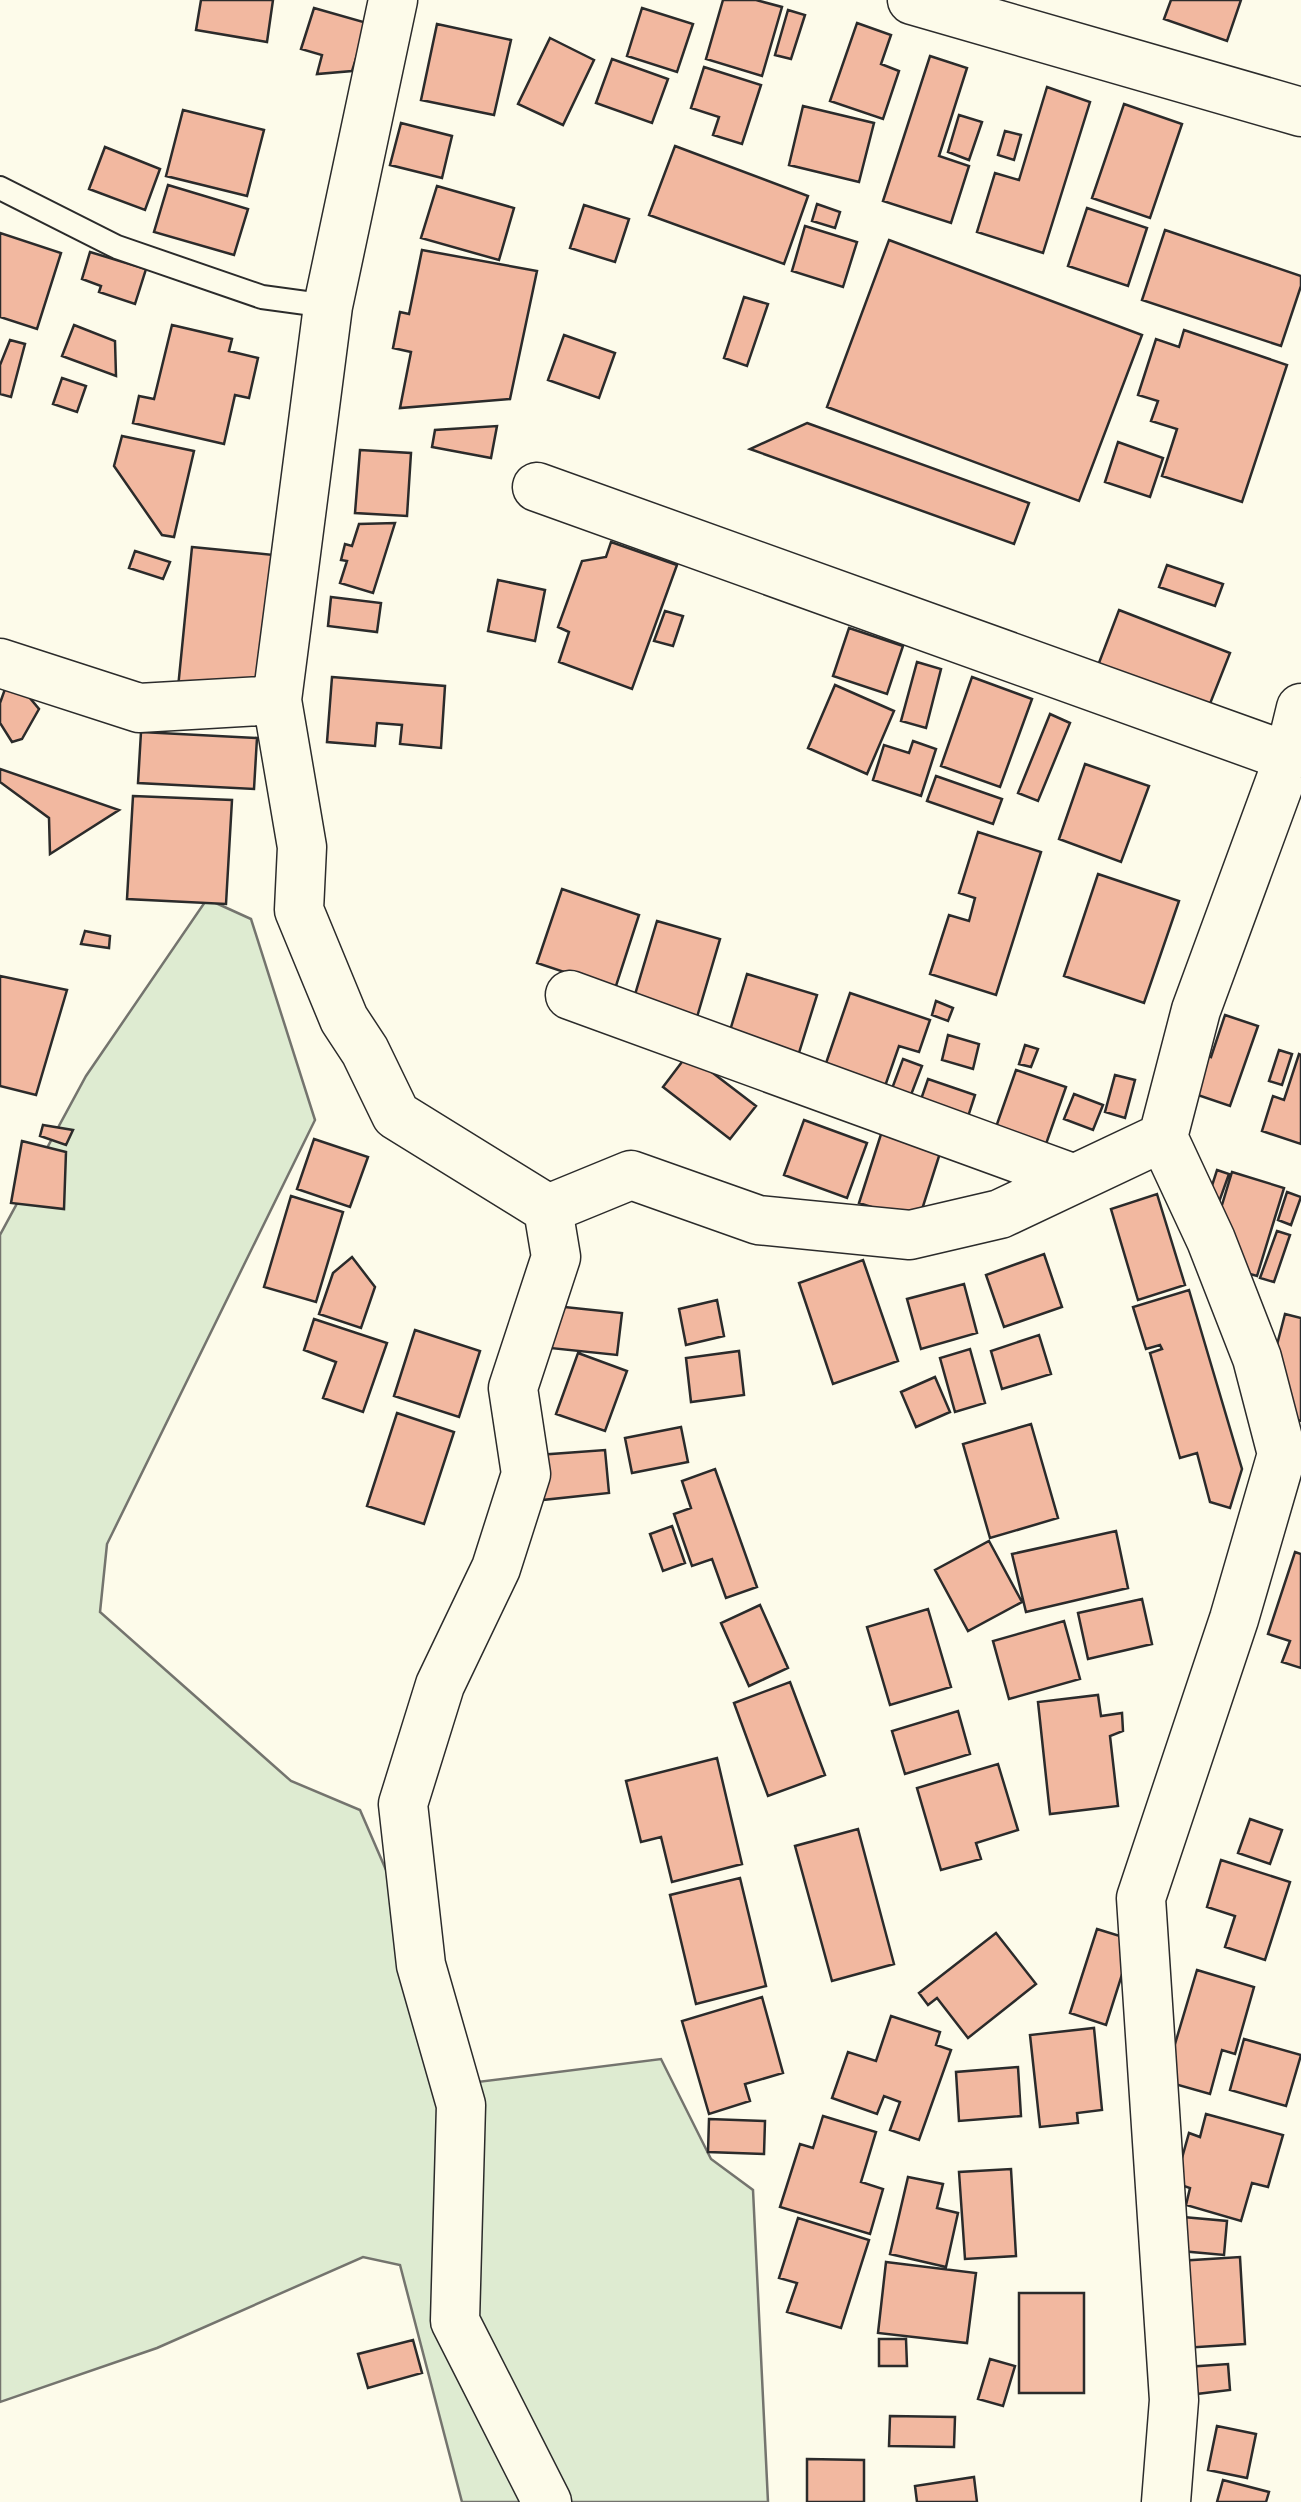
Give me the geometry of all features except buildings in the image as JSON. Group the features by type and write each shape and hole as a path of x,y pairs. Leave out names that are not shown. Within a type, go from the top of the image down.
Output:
{"street":[{"path":"393,0 328,306 278,700 302,847 298,910 344,1019 365,1051 396,1115 548,1209 556,1256 514,1388 526,1474 496,1568 440,1685 403,1804 421,1965 460,2105 455,2322 548,2502"},
{"path":"912,0 1301,112"},
{"path":"537,487 1289,758"},
{"path":"0,663 139,708 278,700"},
{"path":"1166,2502 1174,2400 1141,1898 1234,1619 1282,1454 1257,1358 1211,1240 1163,1137 1196,1010 1289,758 1301,708"},
{"path":"570,996 1072,1178"},
{"path":"548,1209 631,1175 758,1220 910,1235 1000,1214 1163,1137"}],"lane":[{"path":"0,188 118,247 262,297 328,306"}],"green space":[{"path":"207,899 251,919 315,1120 107,1544 100,1612 291,1781 360,1810 478,2082 661,2059 711,2159 753,2190 768,2502 462,2502 400,2265 363,2257 157,2348 0,2402 0,1235 86,1076"}]}
